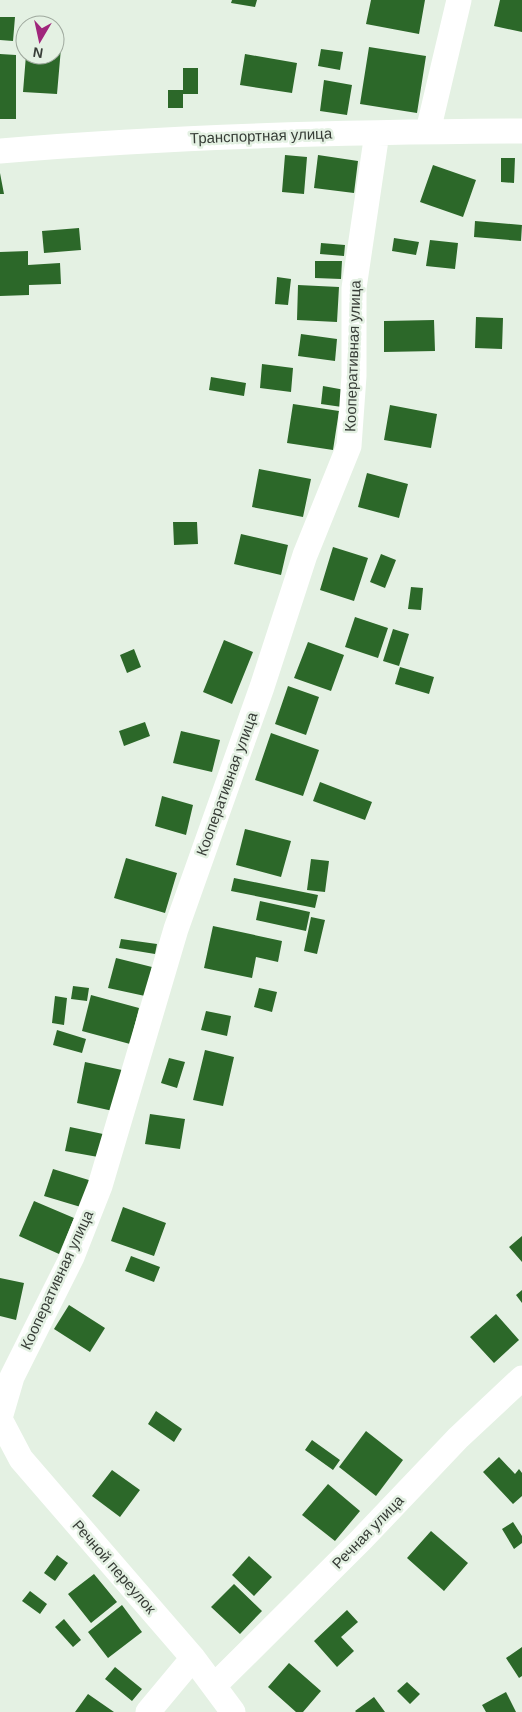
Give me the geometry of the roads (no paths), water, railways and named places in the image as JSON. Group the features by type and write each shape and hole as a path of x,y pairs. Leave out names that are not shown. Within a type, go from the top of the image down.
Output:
{"street":[{"path":"428,131 460,0"},
{"name":"Транспортная улица","path":"0,151 241,136 522,130"},
{"name":"Кооперативная улица","path":"0,1419 12,1377 72,1256 100,1186 176,929 262,687 305,555 349,446 354,376 354,288 377,133"},
{"name":"Речная улица","path":"214,1686 362,1540 458,1438 522,1378"},
{"name":"Речной переулок","path":"0,1419 21,1459 193,1658 233,1712"},
{"path":"148,1712 193,1658"}]}
